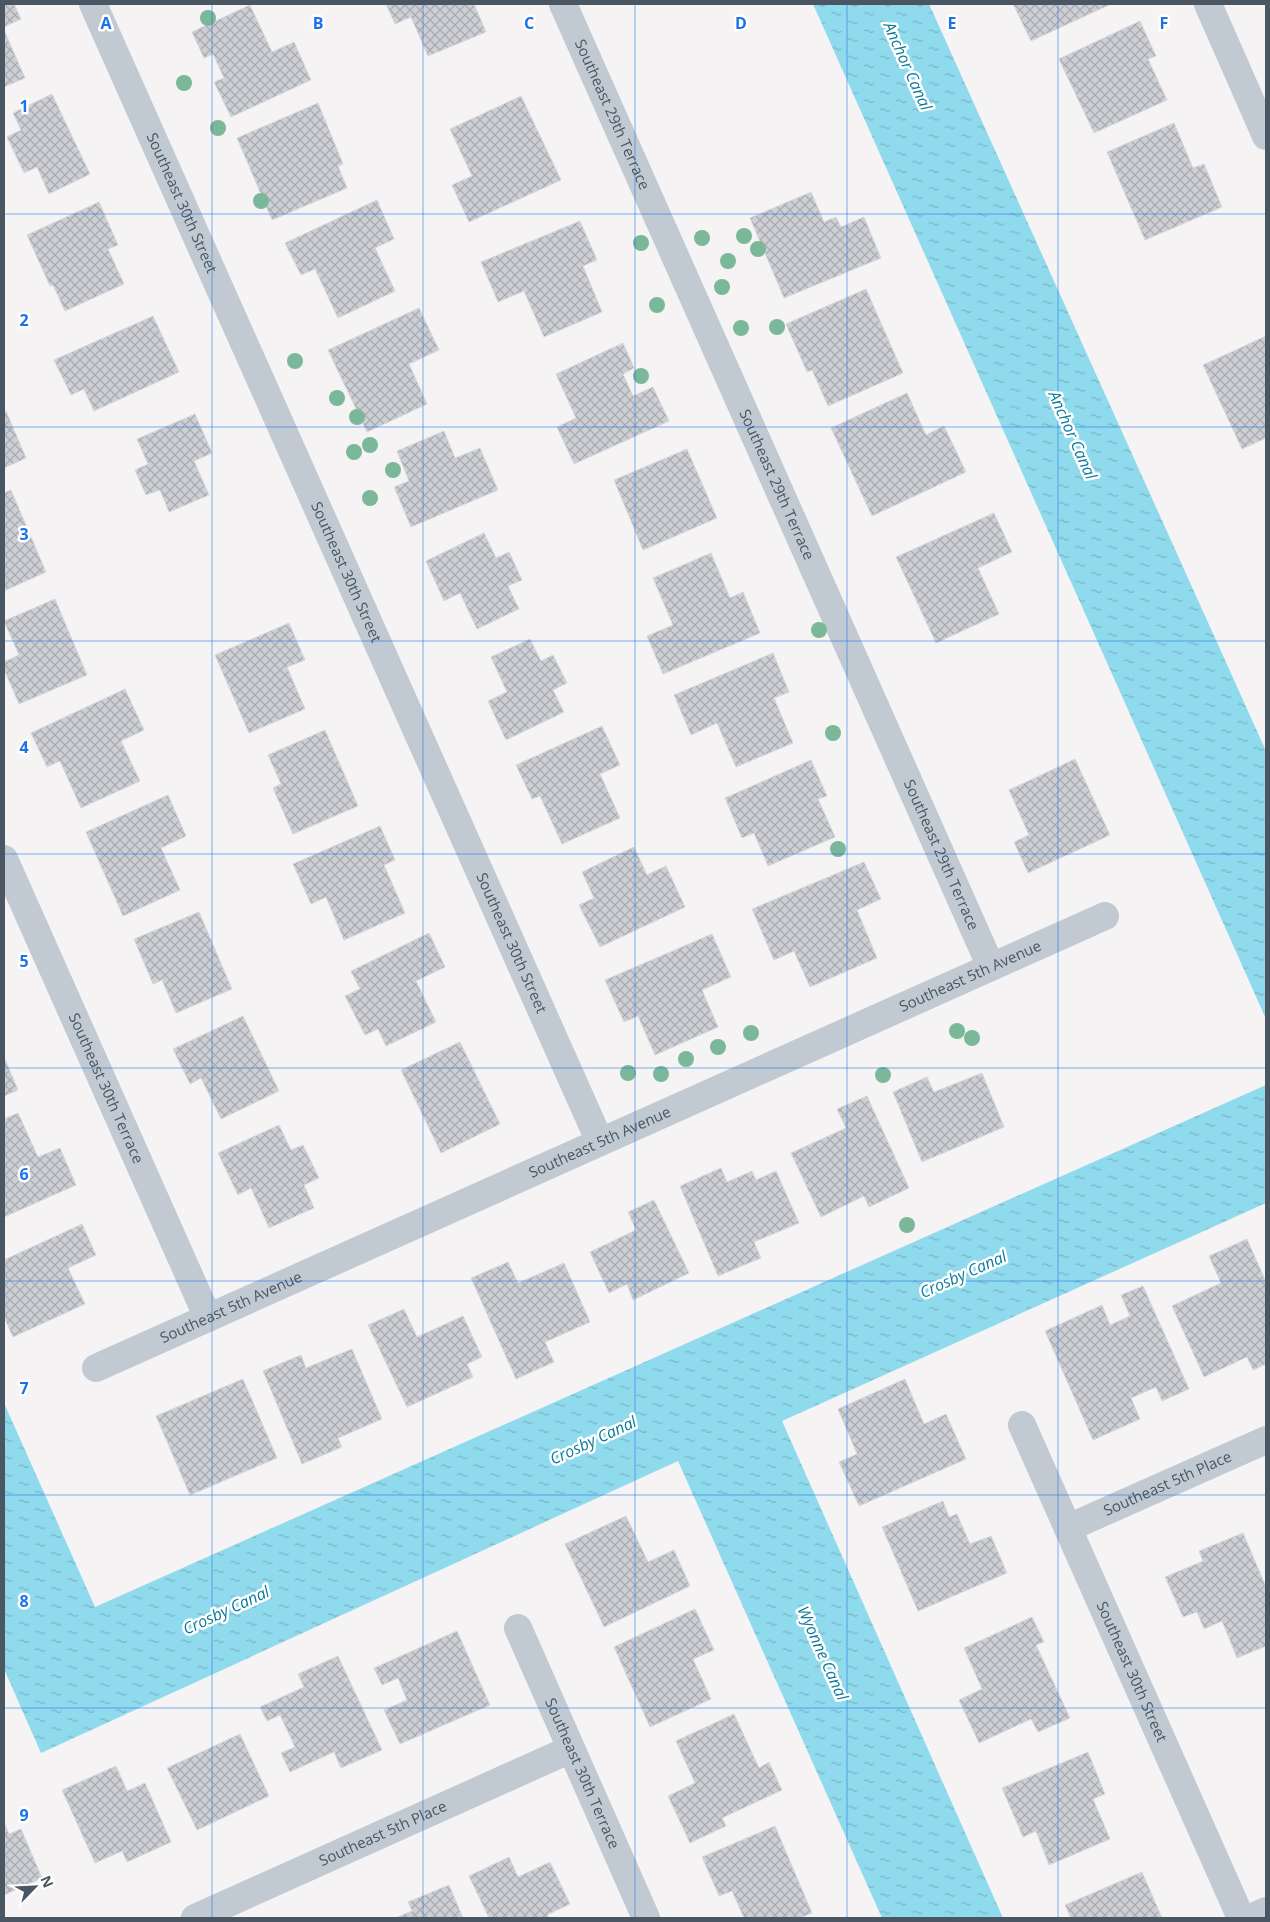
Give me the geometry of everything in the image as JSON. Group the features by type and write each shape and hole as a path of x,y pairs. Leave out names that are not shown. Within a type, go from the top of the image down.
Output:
{"street":[{"name":"Southeast 30th Street","path":"92,4 600,1142"},
{"name":"Southeast 29th Terrace","path":"562,4 991,967"},
{"path":"1208,4 1266,136"},
{"name":"Southeast 30th Terrace","path":"4,860 208,1318"},
{"name":"Southeast 5th Avenue","path":"96,1368 1105,916"},
{"name":"Southeast 30th Street","path":"1022,1425 1241,1918"},
{"name":"Southeast 5th Place","path":"1068,1528 1266,1440"},
{"name":"Southeast 30th Terrace","path":"518,1628 646,1918"},
{"name":"Southeast 5th Place","path":"195,1918 571,1749"},
{"path":"1250,1918 1266,1911"}],"water":[{"name":"Anchor Canal","path":"813,4 929,4 1266,751 1266,1019"},
{"path":"1266,1085 1266,1203 782,1421 1003,1918 882,1918 678,1461 41,1753 4,1669 4,1403 95,1607"}],"building":[{"path":"4,4 14,4 21,19 4,27"},
{"path":"386,4 474,4 486,32 428,56 411,17 395,24"},
{"path":"1013,4 1111,4 1031,41"},
{"path":"250,5 272,52 294,42 311,80 231,117 214,82 224,78 213,54 204,58 192,32"},
{"path":"1140,21 1156,56 1148,59 1167,100 1094,133 1059,59"},
{"path":"4,30 25,78 4,87"},
{"path":"52,94 90,174 49,194 37,167 24,173 7,137 21,130 13,113"},
{"path":"521,96 561,180 469,222 452,185 472,176 450,129"},
{"path":"318,103 343,164 338,166 347,188 272,220 237,138"},
{"path":"1174,123 1193,168 1204,164 1222,207 1145,240 1107,152"},
{"path":"811,192 824,222 836,217 841,227 864,217 881,258 784,298 750,218"},
{"path":"377,200 394,239 375,248 395,291 338,318 315,269 301,275 285,243"},
{"path":"99,202 118,245 108,249 124,284 65,311 53,285 50,286 27,235"},
{"path":"580,221 597,260 583,266 602,312 544,337 524,291 498,302 481,262"},
{"path":"866,289 903,373 828,406 812,370 807,372 786,324"},
{"path":"419,308 439,350 409,364 427,404 367,432 328,350"},
{"path":"153,316 179,372 94,411 84,389 71,395 54,360"},
{"path":"1266,336 1266,438 1242,449 1203,365"},
{"path":"623,343 634,368 623,374 633,396 653,387 669,421 574,464 557,427 576,418 556,374"},
{"path":"907,393 926,435 944,426 966,472 872,516 831,428"},
{"path":"6,411 26,458 4,468 4,412"},
{"path":"195,414 212,453 194,461 209,495 169,512 160,490 146,495 135,470 148,464 137,439"},
{"path":"444,431 455,458 480,448 498,490 411,527 394,487 409,481 397,451"},
{"path":"687,449 717,518 643,550 614,480"},
{"path":"11,490 46,572 4,591 4,493"},
{"path":"994,513 1012,552 978,568 999,614 936,643 896,557"},
{"path":"484,533 496,558 509,552 522,580 508,586 519,609 477,629 460,593 444,601 426,561"},
{"path":"711,553 730,598 743,592 760,633 663,674 647,636 673,625 653,578"},
{"path":"55,599 87,675 19,704 4,669 4,662 19,655 4,621"},
{"path":"289,623 305,660 287,667 305,709 249,733 215,655"},
{"path":"530,639 541,661 553,655 567,683 553,690 564,712 506,740 488,701 507,692 491,657"},
{"path":"773,653 789,692 774,698 793,743 736,767 717,723 691,735 674,695"},
{"path":"125,689 144,730 121,741 140,781 81,808 60,761 47,767 31,733"},
{"path":"602,726 620,765 600,774 620,818 562,844 540,796 532,799 516,765"},
{"path":"325,730 358,806 293,834 273,788 281,784 268,755"},
{"path":"1075,759 1110,835 1028,873 1014,842 1029,835 1009,790"},
{"path":"811,760 827,796 818,799 835,837 768,866 754,833 742,838 725,798"},
{"path":"168,795 186,836 161,848 180,890 123,916 86,832"},
{"path":"380,826 395,860 384,865 405,913 344,940 326,897 311,904 293,864"},
{"path":"634,847 647,875 666,866 685,907 600,947 579,905 594,898 582,872"},
{"path":"864,862 881,899 857,910 877,958 810,987 794,951 774,960 752,909"},
{"path":"199,912 232,989 176,1013 162,980 153,984 134,939"},
{"path":"429,933 445,967 416,981 436,1022 386,1046 378,1029 365,1035 345,996 360,989 351,971"},
{"path":"712,934 731,977 702,990 718,1027 655,1055 638,1016 624,1022 605,980"},
{"path":"243,1016 279,1091 221,1119 201,1078 190,1084 173,1049"},
{"path":"460,1042 500,1124 441,1153 401,1070"},
{"path":"4,1057 18,1090 4,1096"},
{"path":"982,1073 1004,1127 922,1162 893,1092 927,1077 934,1092"},
{"path":"867,1096 909,1188 869,1207 864,1196 821,1217 791,1153 846,1128 837,1109"},
{"path":"18,1113 38,1157 60,1148 76,1185 4,1217 4,1119"},
{"path":"279,1125 291,1150 303,1145 319,1178 304,1185 314,1208 269,1228 251,1188 238,1195 218,1153"},
{"path":"721,1168 727,1182 752,1171 756,1180 776,1171 799,1223 754,1242 761,1258 718,1276 680,1186"},
{"path":"654,1200 689,1273 633,1300 627,1284 609,1293 590,1252 636,1230 628,1212"},
{"path":"82,1224 96,1255 68,1268 85,1304 13,1337 4,1317 4,1260"},
{"path":"1247,1239 1266,1282 1266,1364 1253,1370 1247,1357 1204,1377 1172,1306 1221,1283 1209,1256"},
{"path":"508,1262 518,1283 564,1263 590,1322 545,1342 554,1362 516,1379 471,1278"},
{"path":"1143,1286 1189,1389 1162,1401 1156,1387 1131,1398 1140,1419 1093,1440 1045,1331 1102,1305 1110,1325 1130,1316 1121,1295"},
{"path":"404,1309 417,1337 463,1316 482,1357 467,1364 473,1377 407,1407 368,1325"},
{"path":"352,1349 382,1419 338,1438 342,1447 302,1464 263,1371 301,1355 306,1368"},
{"path":"243,1379 277,1458 190,1495 156,1416"},
{"path":"905,1379 924,1424 946,1414 966,1459 859,1506 839,1462 857,1454 838,1409"},
{"path":"943,1501 949,1517 957,1514 970,1544 991,1536 1007,1573 918,1611 882,1527"},
{"path":"626,1516 648,1562 674,1550 690,1586 604,1627 565,1544"},
{"path":"1243,1533 1266,1587 1266,1646 1237,1658 1222,1621 1204,1629 1197,1612 1183,1617 1165,1577 1203,1561 1199,1551"},
{"path":"695,1609 714,1650 693,1659 711,1699 650,1727 614,1647"},
{"path":"1032,1617 1044,1642 1036,1645 1070,1718 1038,1732 1031,1719 979,1743 959,1700 982,1689 964,1648"},
{"path":"457,1631 490,1705 400,1744 384,1710 407,1700 398,1678 382,1685 374,1668"},
{"path":"338,1656 382,1750 341,1768 334,1752 290,1772 281,1753 295,1747 280,1715 267,1721 260,1707 304,1687 298,1674"},
{"path":"734,1714 759,1768 769,1762 782,1790 722,1818 726,1826 690,1843 668,1796 695,1783 676,1741"},
{"path":"240,1734 269,1796 197,1830 167,1768"},
{"path":"1088,1752 1105,1794 1093,1799 1110,1839 1049,1865 1036,1831 1023,1837 1002,1788"},
{"path":"116,1766 127,1791 145,1783 171,1842 127,1862 122,1851 95,1863 62,1790"},
{"path":"4,1822 9,1834 21,1829 42,1878 4,1895"},
{"path":"775,1826 812,1913 800,1918 744,1918 732,1891 719,1896 702,1857"},
{"path":"509,1857 518,1877 550,1862 570,1904 547,1915 549,1918 489,1918 469,1876"},
{"path":"1142,1872 1162,1918 1071,1918 1065,1905"},
{"path":"449,1885 463,1918 395,1918 412,1911 408,1902"}],"water label":[{"name":"Crosby Canal","path":"963,1274"},
{"name":"Crosby Canal","path":"593,1440"},
{"name":"Crosby Canal","path":"226,1610"},
{"name":"Wyonne Canal","path":"823,1653"}]}
